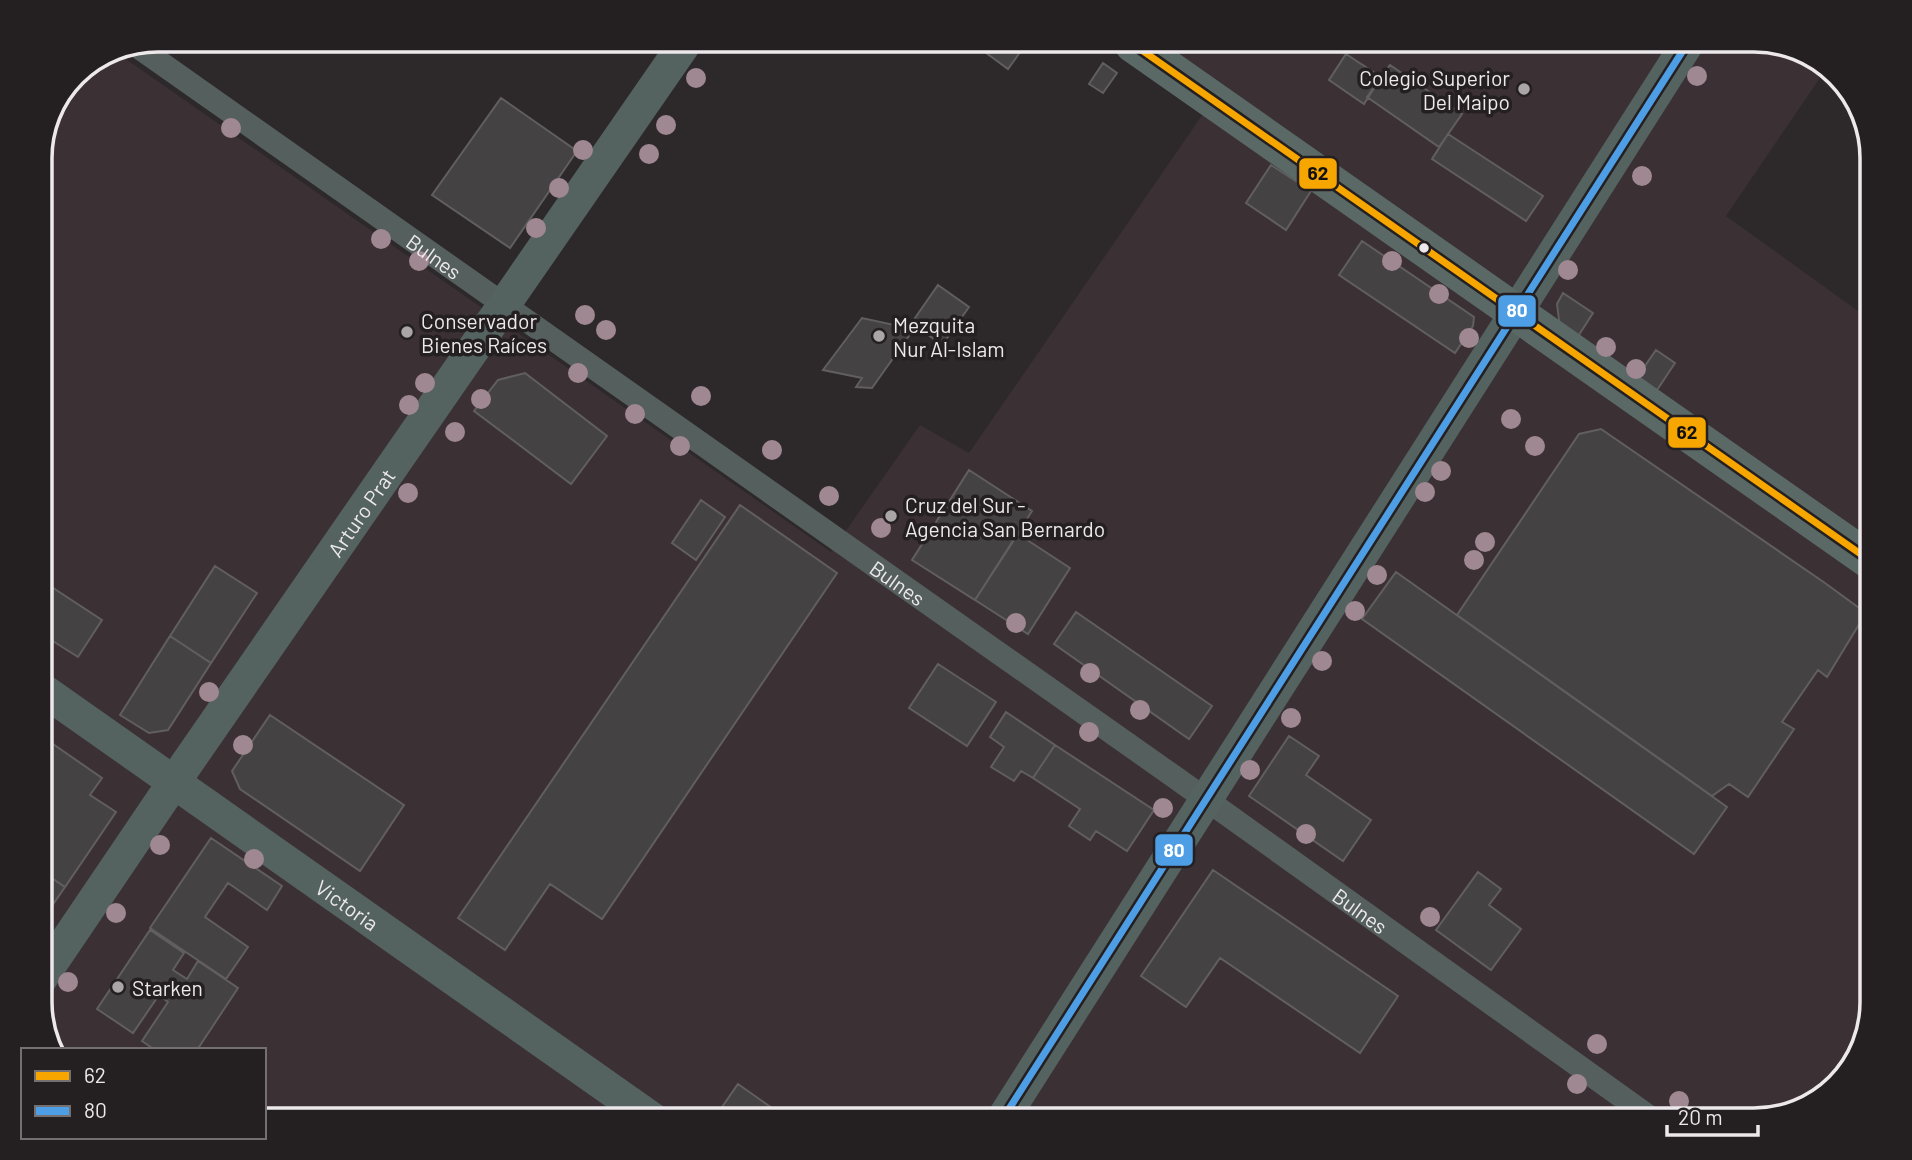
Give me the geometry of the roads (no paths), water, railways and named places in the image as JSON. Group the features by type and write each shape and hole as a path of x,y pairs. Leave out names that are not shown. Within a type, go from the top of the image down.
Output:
{"main road":[{"path":"1144,52 1859,553"}],"street":[{"name":"Arturo Prat","path":"53,961 679,52"},
{"path":"1010,1108 1682,52"},
{"name":"Bulnes","path":"147,54 1205,799 1637,1108"},
{"name":"Victoria","path":"53,697 637,1108"}],"place":[{"name":"Colegio Superior Del Maipo","path":"1524,89"},
{"name":"Conservador Bienes Raíces","path":"407,332"},
{"name":"Mezquita Nur Al-Islam","path":"879,336"},
{"name":"Cruz del Sur - Agencia San Bernardo","path":"891,516"},
{"name":"Starken","path":"118,987"}]}
